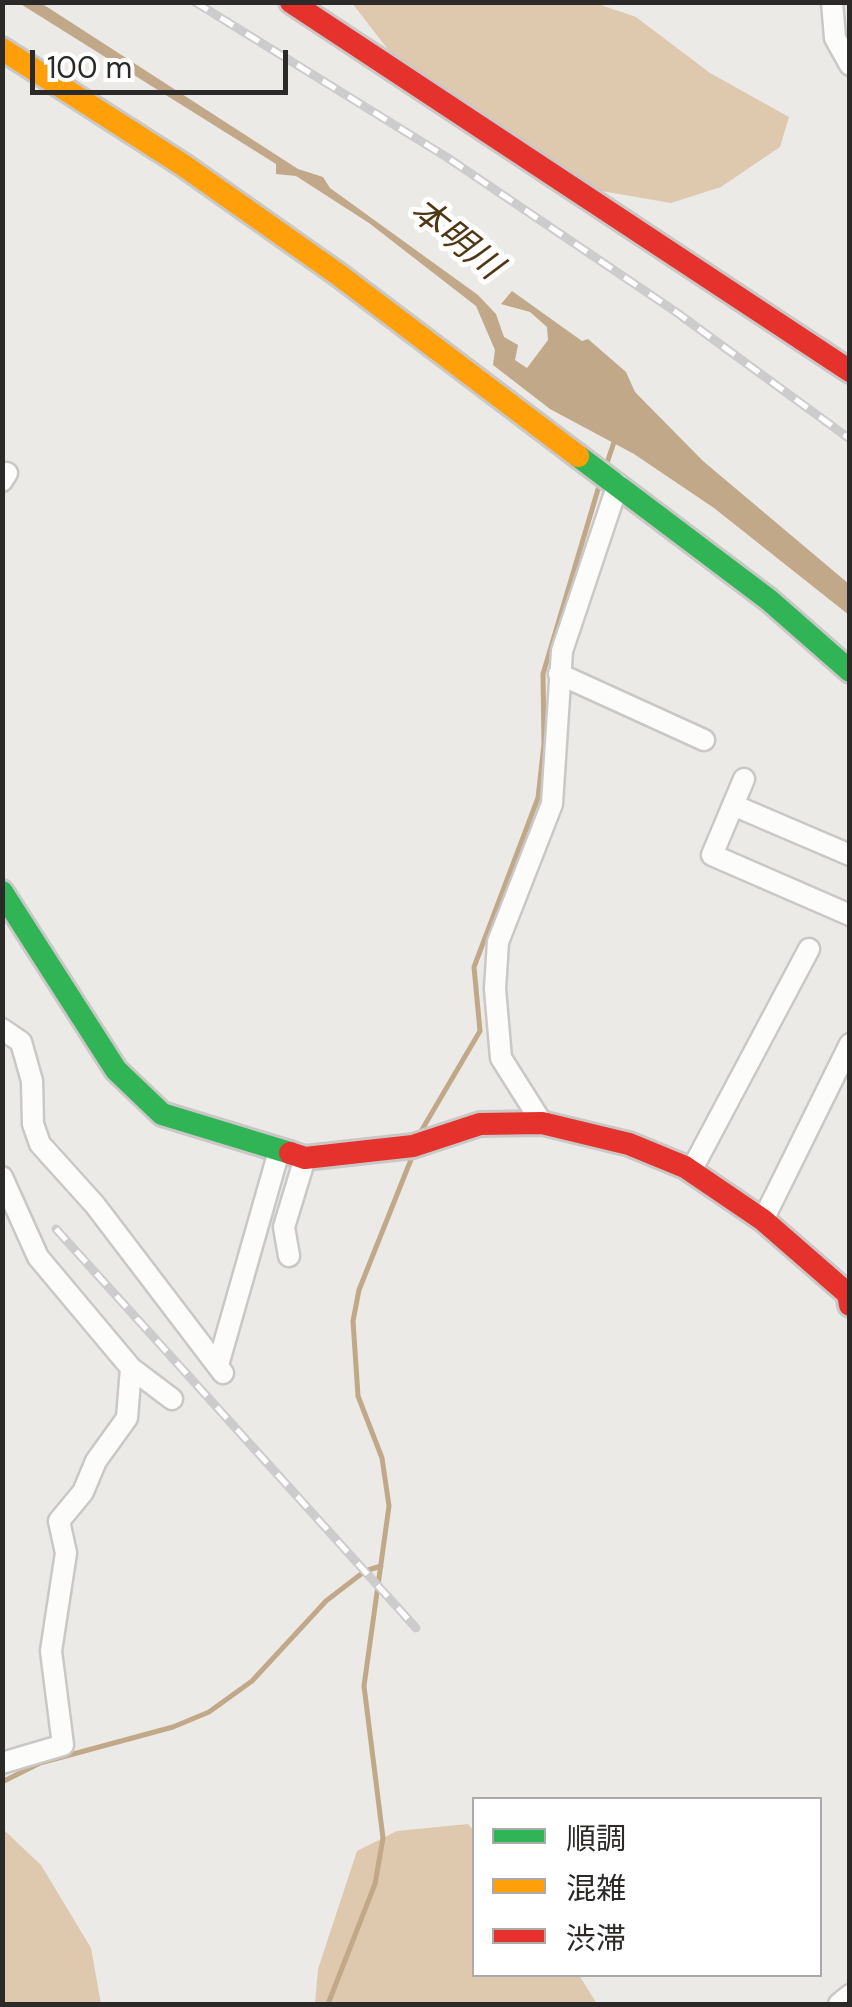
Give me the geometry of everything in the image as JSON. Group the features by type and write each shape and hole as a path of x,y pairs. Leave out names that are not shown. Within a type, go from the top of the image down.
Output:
{"street":[{"path":"291,2 850,371"},
{"path":"832,2 835,38 849,62"},
{"path":"2,49 153,145 324,264 769,600 850,671"},
{"path":"542,1124 501,1058 495,989 498,942 552,804 562,651 608,477"},
{"path":"560,674 704,740"},
{"path":"744,779 712,855 850,915"},
{"path":"733,805 850,855"},
{"path":"2,892 86,1026 141,1096 162,1114 304,1158 421,1144 480,1124 542,1124 629,1144 692,1171 762,1220 848,1294 850,1306"},
{"path":"692,1171 809,949"},
{"path":"2,1029 21,1042 32,1081 33,1124 40,1144 94,1205 220,1369 280,1151"},
{"path":"762,1220 850,1044"},
{"path":"289,1256 284,1228 304,1158"},
{"path":"2,1177 38,1258 131,1368 172,1399"},
{"path":"2,1763 64,1745 51,1652 66,1553 60,1521 84,1492 96,1460 127,1418 131,1368"},
{"path":"840,2004 850,1996"}],"shaded area":[{"path":"19,3 41,3 298,169 323,177 330,188 478,295 496,314 504,337 518,345 515,360 527,368 548,340 547,327 530,312 501,304 512,291 582,341 588,339 626,372 635,392 703,461 849,584 849,615 714,508 634,454 550,409 493,365 495,350 476,306 369,223 296,176 276,174 276,164"},
{"path":"352,3 595,3 636,17 710,73 789,117 780,147 721,187 671,203 584,188 407,74"},
{"path":"2,1817 4,1830 41,1865 91,1948 101,2004 3,2004"},
{"path":"468,1824 472,1829 472,1977 580,1977 597,2004 315,2004 318,1969 357,1851 397,1831"}],"waterway":[{"path":"606,466 615,439"},
{"path":"420,1133 480,1031 474,967 538,798 544,744 543,674 599,486"},
{"path":"328,2004 375,1884 383,1838 364,1686 389,1506 382,1458 358,1396 353,1321 359,1290 412,1157"},
{"path":"2,1782 40,1763 173,1727 209,1712 252,1681 326,1601 365,1571 381,1566"}],"railway":[{"path":"195,2 448,158 676,312 850,439"},
{"path":"56,1229 416,1628"}],"traffic: fast":[{"path":"578,456 769,600 850,671"},
{"path":"2,892 116,1070 162,1114 290,1153"}],"traffic: slow":[{"path":"2,49 183,165 339,275 578,456"}],"traffic: jam":[{"path":"291,2 850,371"},
{"path":"290,1153 305,1158 413,1146 480,1124 542,1123 629,1144 685,1167 763,1220 848,1294 850,1305"}],"water label":[{"name":"本明川","path":"455,240"}]}
